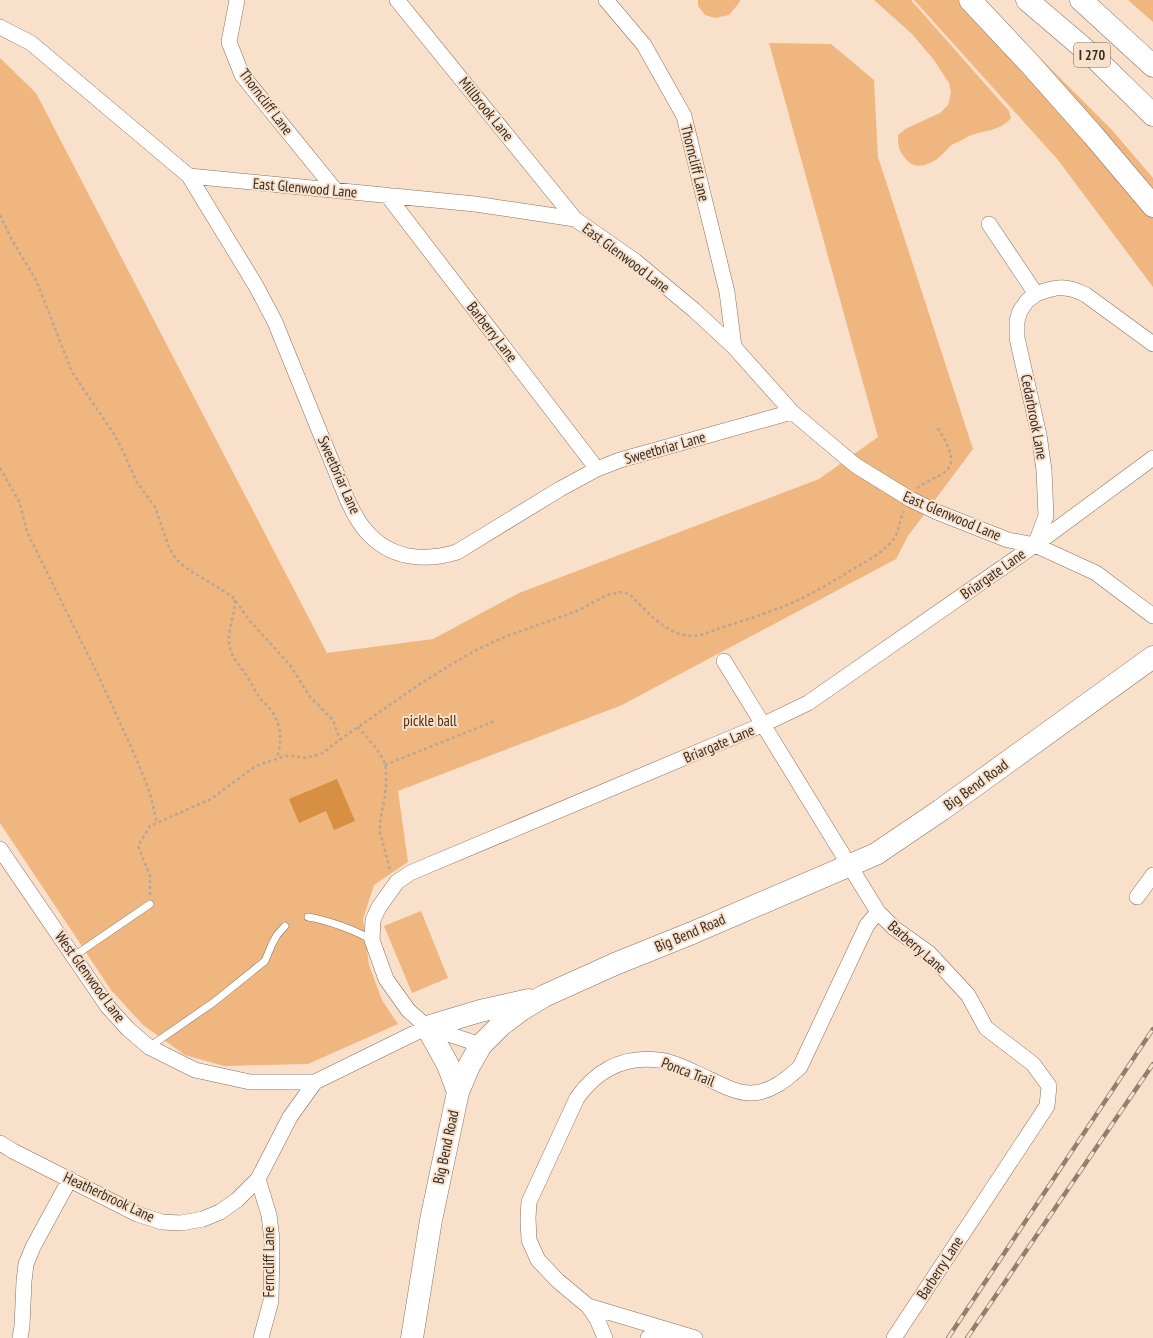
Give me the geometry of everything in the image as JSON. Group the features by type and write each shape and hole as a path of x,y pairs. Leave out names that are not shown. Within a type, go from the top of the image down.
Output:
{"main road":[{"path":"970,0 1031,64 1153,206"},
{"name":"I 270","path":"1026,0 1095,58 1153,115"},
{"name":"I 270","path":"1081,0 1153,66"},
{"name":"Big Bend Road","path":"412,1338 431,1220 458,1092 469,1066 481,1045 500,1026 521,1010 544,996 615,964 692,933 876,854 902,837 1153,656"},
{"path":"458,1092 448,1065 427,1027 480,1011 544,996"}],"street":[{"name":"Thorncliff Lane","path":"237,0 229,42 242,75 336,191"},
{"name":"Millbrook Lane","path":"397,0 575,219"},
{"name":"Thorncliff Lane","path":"606,0 644,45 684,116 726,292 734,347"},
{"path":"0,27 31,43 189,176"},
{"name":"East Glenwood Lane","path":"189,176 475,204 575,219 635,261 694,310 734,347 792,412 856,465 910,499 937,512 1008,540 1035,545 1096,573 1153,616"},
{"name":"Sweetbriar Lane","path":"189,176 256,286 275,322 347,499 356,517 366,531 379,544 389,549 405,555 423,558 441,557 457,552 560,489 597,469 620,460 792,412"},
{"name":"Barberry Lane","path":"387,195 597,469"},
{"path":"989,224 1036,294"},
{"name":"Cedarbrook Lane","path":"1035,545 1046,516 1044,470 1039,435 1017,338 1017,321 1020,311 1027,301 1036,294 1049,289 1062,287 1076,289 1153,344"},
{"name":"Briargate Lane","path":"427,1027 408,1010 386,979 372,940 373,920 379,907 397,882 410,873 762,725 808,703 1035,545 1153,458"},
{"name":"Barberry Lane","path":"724,661 878,912 894,928 929,953 968,995 986,1028 1033,1064 1049,1086 1047,1106 894,1338"},
{"name":"West Glenwood Lane","path":"0,849 108,1007 128,1030 149,1046 195,1070 250,1082 315,1082 427,1027"},
{"path":"1137,897 1153,876"},
{"name":"Ponca Trail","path":"605,1338 597,1319 588,1306 558,1281 538,1260 529,1240 529,1202 577,1098 584,1087 609,1068 620,1062 629,1060 659,1060 682,1067 731,1089 750,1093 768,1090 786,1080 800,1067 867,925 878,912"},
{"path":"427,1027 481,1045"},
{"path":"258,1179 290,1117 315,1082"},
{"name":"Heatherbrook Lane","path":"0,1143 6,1154 70,1179 137,1214 162,1222 181,1223 203,1219 220,1212 237,1200 258,1179"},
{"path":"20,1338 26,1264 33,1247 70,1179"},
{"name":"Ferncliff Lane","path":"258,1179 269,1215 272,1240 270,1302 261,1338"},
{"name":"Ponca Trail","path":"588,1306 695,1338"},
{"path":"648,1338 671,1331"}],"lane":[{"path":"74,956 150,904"},
{"path":"308,917 317,918 363,935 372,940"},
{"path":"149,1046 214,1002 265,961 274,940 285,926"}],"path":[{"path":"0,215 12,240 36,280 72,372 114,434 136,481 155,507 168,546 174,556 189,570 232,596 250,621 290,665 310,697 333,720 340,740"},
{"path":"150,904 150,876 138,846 150,826 211,799 251,768 285,756 306,758 313,757 329,749 358,727 452,664 507,636 577,611 607,595 621,592 626,593 666,628 677,634 692,637 701,635 776,609 816,591 884,550 897,533 902,514 917,488 944,473 951,464 952,458 949,450 936,425"},
{"path":"0,468 20,504 27,532 98,675 137,760 148,786 157,823"},
{"path":"235,600 229,636 230,648 232,655 249,679 256,692 277,720 281,733 281,741 277,759"},
{"path":"385,765 497,720"},
{"path":"358,727 385,765 385,787 379,826 392,876 397,882"}],"green space":[{"path":"698,0 740,0 740,2 729,15 715,18 705,15 698,6"},
{"path":"874,0 911,0 1009,111 1011,118 1007,123 967,137 953,144 933,162 928,164 920,166 908,162 900,150 898,135 907,128 940,113 948,105 951,93 949,83 934,60 912,34"},
{"path":"914,0 960,0 1009,27 1112,130 1153,178 1153,287 1058,160"},
{"path":"1128,0 1153,0 1153,22"},
{"name":"pickle ball","path":"769,43 831,44 874,80 878,157 973,449 908,536 896,559 622,705 398,791 408,862 374,885 363,919 369,965 382,1000 398,1024 308,1064 224,1066 185,1055 143,1025 111,990 0,823 0,58 36,93 327,653 433,639 519,593 819,479 878,437"},
{"path":"421,911 448,978 412,993 384,926"}],"shaded area":[{"path":"337,779 355,821 334,830 326,811 299,823 289,799"}],"railway":[{"path":"948,1338 1153,1029"},
{"path":"967,1338 1153,1064"}]}
